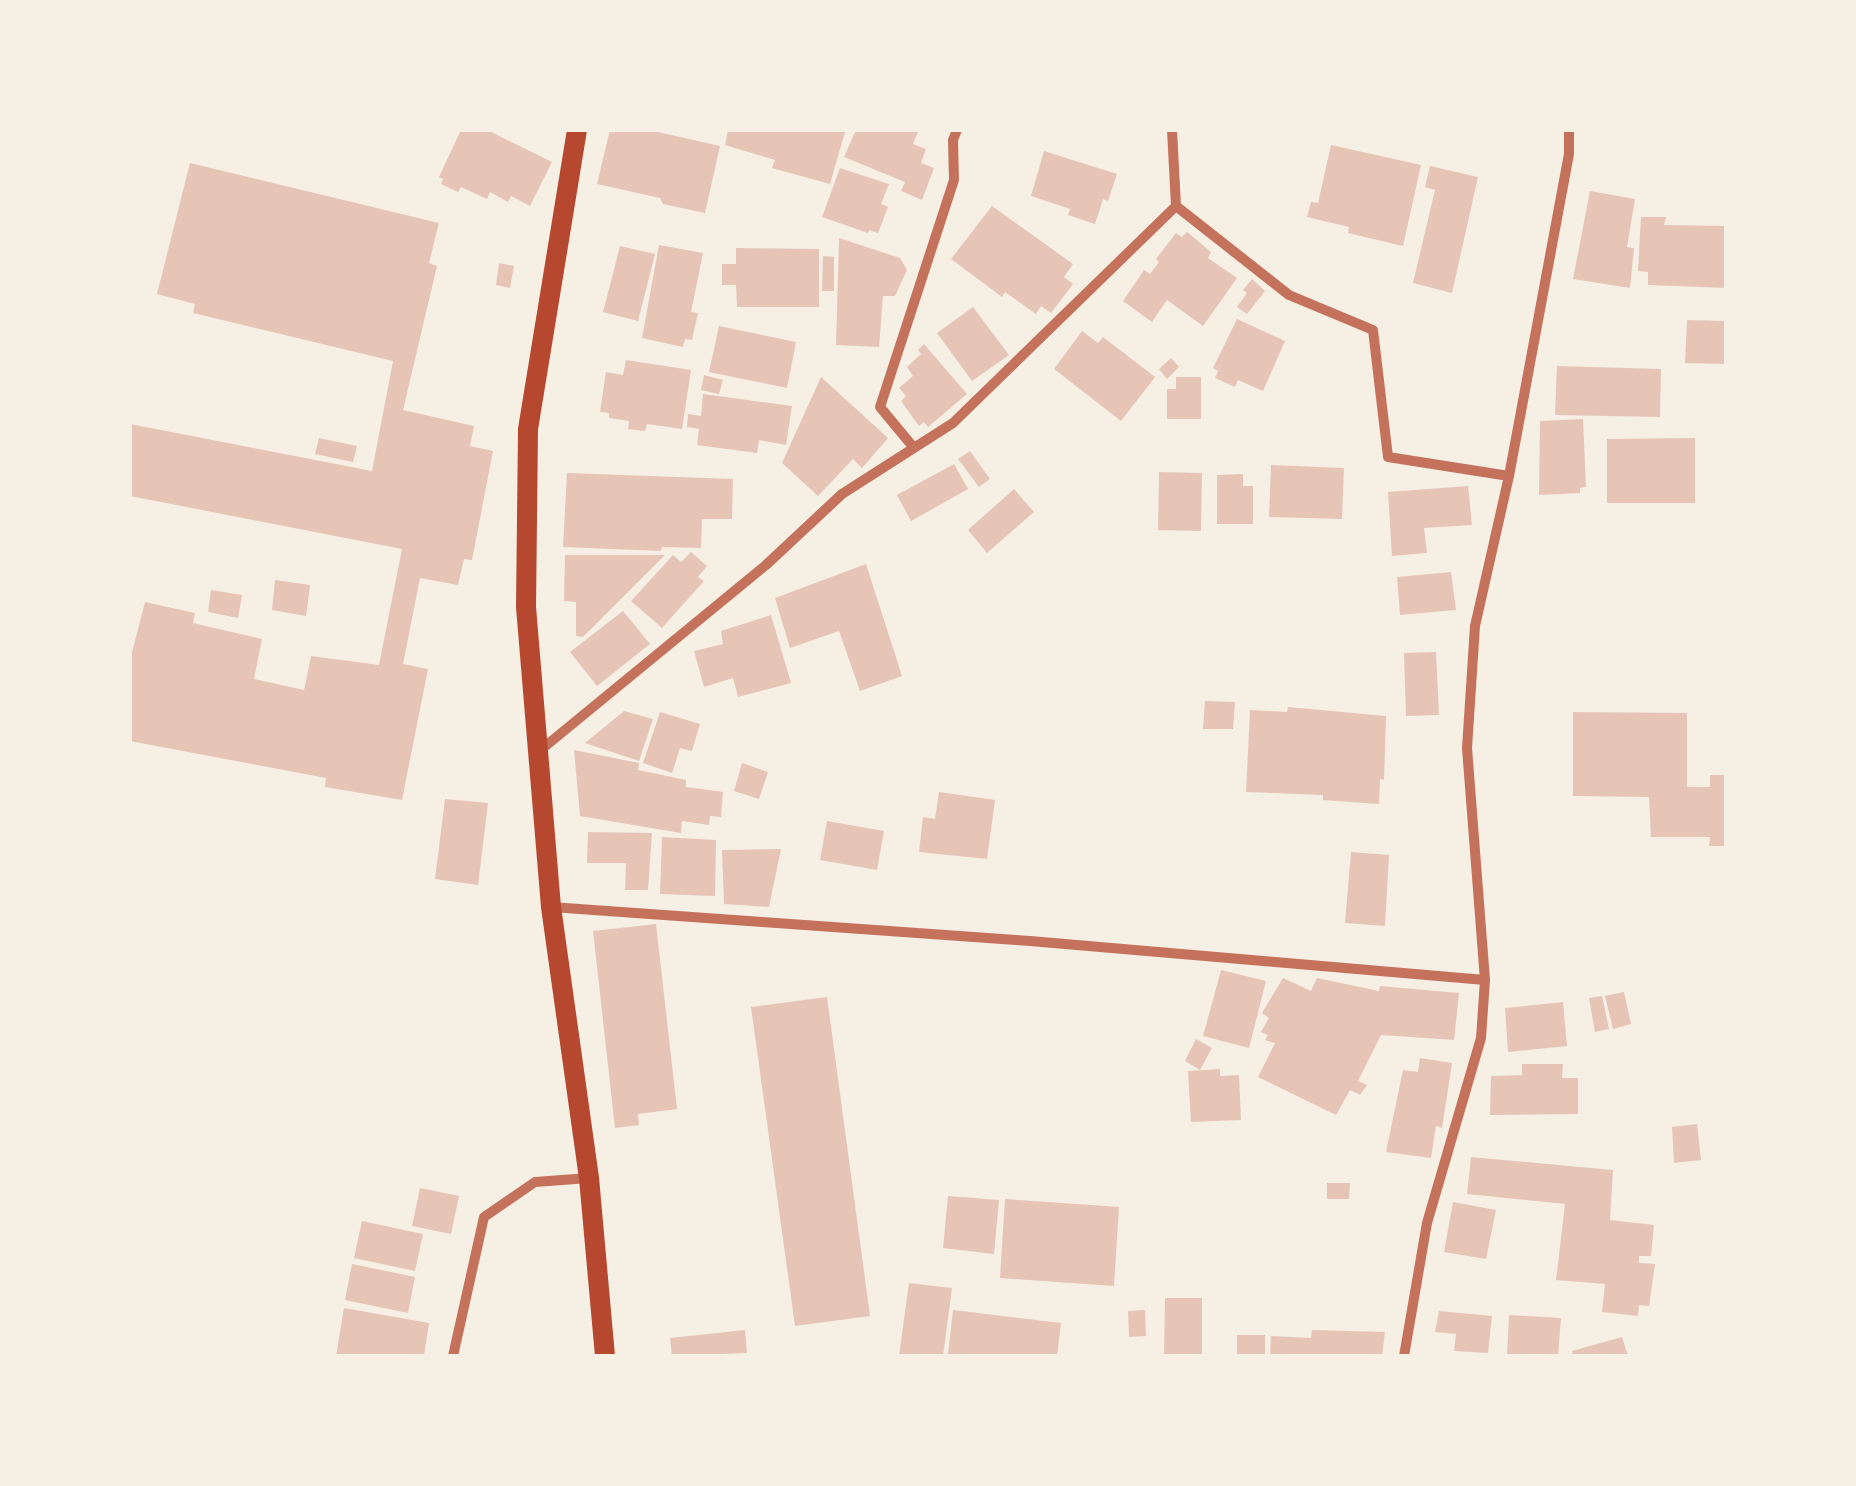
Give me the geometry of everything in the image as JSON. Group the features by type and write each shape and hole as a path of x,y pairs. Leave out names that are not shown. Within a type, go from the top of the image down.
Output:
{"main road":[{"path":"578,130 528,430 526,607 551,906 590,1178 605,1356"}],"street":[{"path":"914,448 880,407 954,180 953,140 958,130"},
{"path":"536,754 766,565 842,494 953,423 1176,206 1172,130"},
{"path":"1404,1356 1427,1223 1481,1038 1485,980 1467,748 1475,626 1509,476 1569,154 1569,130"},
{"path":"1176,206 1290,295 1373,330 1388,456 1509,476"},
{"path":"551,906 1485,980"},
{"path":"453,1356 484,1217 535,1182 590,1178"}],"building":[{"path":"461,130 487,130 552,162 530,206 511,196 508,202 490,192 487,199 461,187 458,192 441,184 443,179 439,177"},
{"path":"610,130 649,130 720,146 705,213 597,184"},
{"path":"728,130 845,132 830,184 772,168 775,160 725,145"},
{"path":"856,130 918,132 913,144 926,149 921,163 934,168 922,200 901,191 905,182 844,157"},
{"path":"1331,145 1421,165 1403,246 1348,233 1349,227 1307,217 1311,202 1318,203"},
{"path":"1044,151 1117,174 1095,224 1068,215 1070,209 1031,196"},
{"path":"190,163 439,223 429,263 437,266 403,410 474,426 470,446 493,451 472,560 464,559 458,585 420,578 403,664 428,669 402,800 325,787 326,778 130,741 130,660 145,602 195,613 193,623 262,639 254,679 304,690 311,656 379,665 402,549 130,496 130,424 372,471 393,361 193,313 195,304 157,294"},
{"path":"1430,166 1478,177 1452,293 1413,283 1435,190 1425,187"},
{"path":"840,168 889,184 881,204 888,207 878,233 822,217"},
{"path":"1590,191 1635,199 1627,247 1634,248 1630,288 1573,279"},
{"path":"992,206 1073,264 1064,277 1073,284 1051,313 1041,306 1036,314 1005,292 1002,297 951,259"},
{"path":"1641,217 1666,217 1664,225 1726,226 1726,288 1648,285 1648,272 1638,271"},
{"path":"1187,232 1211,252 1208,258 1237,278 1203,326 1167,300 1152,322 1123,301 1144,270 1150,274 1176,233 1182,237"},
{"path":"839,238 900,258 907,270 895,296 883,296 879,347 836,345"},
{"path":"659,245 703,253 691,312 698,313 692,340 685,339 683,347 642,338"},
{"path":"620,246 655,254 638,321 603,312"},
{"path":"736,248 819,249 819,307 737,307 736,285 722,285 722,264 736,264"},
{"path":"823,256 834,257 834,291 822,291"},
{"path":"499,263 514,266 510,288 496,285"},
{"path":"1252,279 1265,291 1247,314 1237,307"},
{"path":"973,307 1009,355 972,381 937,333"},
{"path":"1237,319 1285,341 1263,391 1238,380 1235,387 1215,378 1218,371 1213,368"},
{"path":"1687,320 1726,321 1726,364 1685,363"},
{"path":"719,326 796,342 787,388 709,372"},
{"path":"1082,331 1098,343 1103,337 1155,377 1121,421 1054,369"},
{"path":"924,344 967,394 928,427 924,422 919,426 901,401 906,396 899,388 913,376 907,367 921,354 918,350"},
{"path":"1171,358 1179,367 1167,379 1159,369"},
{"path":"626,360 691,370 682,429 647,424 645,431 628,429 629,421 609,418 609,413 600,412 606,372 623,375"},
{"path":"1557,366 1661,369 1660,417 1555,415"},
{"path":"704,375 723,380 719,394 701,390"},
{"path":"821,377 888,438 862,468 853,459 818,496 782,463"},
{"path":"1176,377 1201,377 1201,419 1167,419 1167,389 1176,389"},
{"path":"703,394 792,406 786,445 759,440 757,453 697,445 699,429 687,427 688,414 701,416"},
{"path":"1583,419 1586,487 1580,488 1580,493 1539,495 1540,421"},
{"path":"319,438 357,446 353,462 315,454"},
{"path":"1695,438 1695,503 1607,503 1607,439"},
{"path":"970,451 990,479 979,487 958,459"},
{"path":"954,464 968,489 911,521 897,495"},
{"path":"1271,465 1344,468 1342,519 1269,517"},
{"path":"1159,472 1202,473 1201,531 1158,530"},
{"path":"567,473 733,479 732,519 702,519 701,548 662,547 661,551 563,547"},
{"path":"1243,474 1243,486 1253,486 1253,524 1217,524 1217,475"},
{"path":"1468,486 1472,525 1424,528 1427,553 1392,556 1388,492"},
{"path":"1014,489 1034,512 987,553 968,530"},
{"path":"691,552 707,566 698,577 704,581 662,628 631,601 673,555 681,562"},
{"path":"565,555 665,555 583,637 576,636 576,602 564,601"},
{"path":"866,564 902,676 860,691 839,631 790,648 775,598"},
{"path":"1451,572 1456,610 1400,615 1397,577"},
{"path":"275,580 310,585 306,616 272,610"},
{"path":"211,590 242,595 238,618 208,612"},
{"path":"623,611 650,644 597,686 570,652"},
{"path":"771,615 791,683 738,697 733,678 704,687 694,651 723,644 721,631"},
{"path":"1436,652 1439,715 1406,716 1404,653"},
{"path":"1205,701 1235,702 1233,729 1203,729"},
{"path":"1288,707 1386,716 1384,780 1380,779 1379,804 1323,800 1323,795 1246,792 1250,710 1287,712"},
{"path":"624,711 653,719 639,761 585,743"},
{"path":"660,712 700,724 692,751 680,748 672,773 643,763"},
{"path":"1573,712 1687,713 1687,787 1710,787 1710,775 1726,775 1726,846 1709,846 1710,837 1651,837 1649,797 1573,796"},
{"path":"574,750 639,763 638,770 686,780 686,787 723,792 721,817 710,816 709,825 682,821 681,833 580,816"},
{"path":"742,763 768,772 759,799 734,791"},
{"path":"939,792 995,800 987,859 919,852 923,817 935,819"},
{"path":"445,799 488,803 478,885 435,879"},
{"path":"827,821 884,831 877,870 820,860"},
{"path":"588,832 652,833 648,890 625,890 626,863 587,863"},
{"path":"662,837 716,840 715,896 660,894"},
{"path":"781,849 769,907 724,904 722,850"},
{"path":"1351,852 1389,855 1385,926 1345,923"},
{"path":"656,924 677,1109 638,1114 639,1125 615,1128 593,931"},
{"path":"1221,970 1266,981 1249,1048 1203,1036"},
{"path":"1283,978 1311,991 1317,978 1379,991 1380,986 1459,993 1454,1040 1381,1035 1358,1081 1367,1085 1360,1095 1350,1090 1336,1115 1258,1077 1275,1043 1265,1040 1268,1035 1261,1032 1269,1018 1262,1013"},
{"path":"1624,992 1631,1024 1613,1029 1605,996"},
{"path":"1602,996 1609,1029 1595,1032 1589,998"},
{"path":"827,997 870,1316 795,1326 751,1007"},
{"path":"1563,1002 1567,1046 1508,1052 1505,1008"},
{"path":"1196,1039 1212,1048 1200,1070 1185,1061"},
{"path":"1420,1058 1452,1063 1442,1128 1436,1126 1431,1158 1386,1152 1403,1070 1418,1072"},
{"path":"1522,1064 1563,1064 1562,1078 1578,1078 1578,1114 1490,1115 1491,1076 1522,1075"},
{"path":"1220,1069 1220,1076 1239,1075 1241,1120 1191,1122 1188,1071"},
{"path":"1697,1124 1701,1160 1674,1163 1672,1127"},
{"path":"1471,1157 1613,1170 1610,1220 1654,1225 1651,1256 1639,1256 1639,1263 1655,1264 1649,1306 1639,1305 1638,1316 1602,1312 1605,1284 1556,1280 1565,1204 1467,1194"},
{"path":"1327,1183 1350,1183 1349,1199 1327,1199"},
{"path":"420,1188 459,1196 451,1234 412,1226"},
{"path":"948,1196 999,1200 994,1254 943,1248"},
{"path":"1005,1199 1119,1207 1114,1286 1000,1278"},
{"path":"1453,1202 1496,1210 1486,1259 1444,1252"},
{"path":"362,1221 423,1234 415,1271 354,1258"},
{"path":"352,1264 415,1277 408,1313 345,1300"},
{"path":"909,1283 952,1288 943,1356 899,1356"},
{"path":"1165,1298 1202,1298 1202,1356 1164,1356"},
{"path":"344,1308 429,1323 424,1356 336,1356"},
{"path":"953,1310 1061,1323 1057,1356 948,1354"},
{"path":"1145,1310 1146,1336 1129,1337 1128,1311"},
{"path":"1439,1311 1492,1316 1488,1353 1454,1351 1456,1334 1435,1332"},
{"path":"1509,1315 1561,1318 1558,1356 1507,1356"},
{"path":"745,1330 747,1353 672,1356 670,1338"},
{"path":"1312,1330 1385,1332 1382,1356 1270,1356 1271,1336 1311,1338"},
{"path":"1237,1335 1265,1335 1265,1356 1237,1356"},
{"path":"1622,1337 1628,1356 1573,1356 1572,1351"}]}
